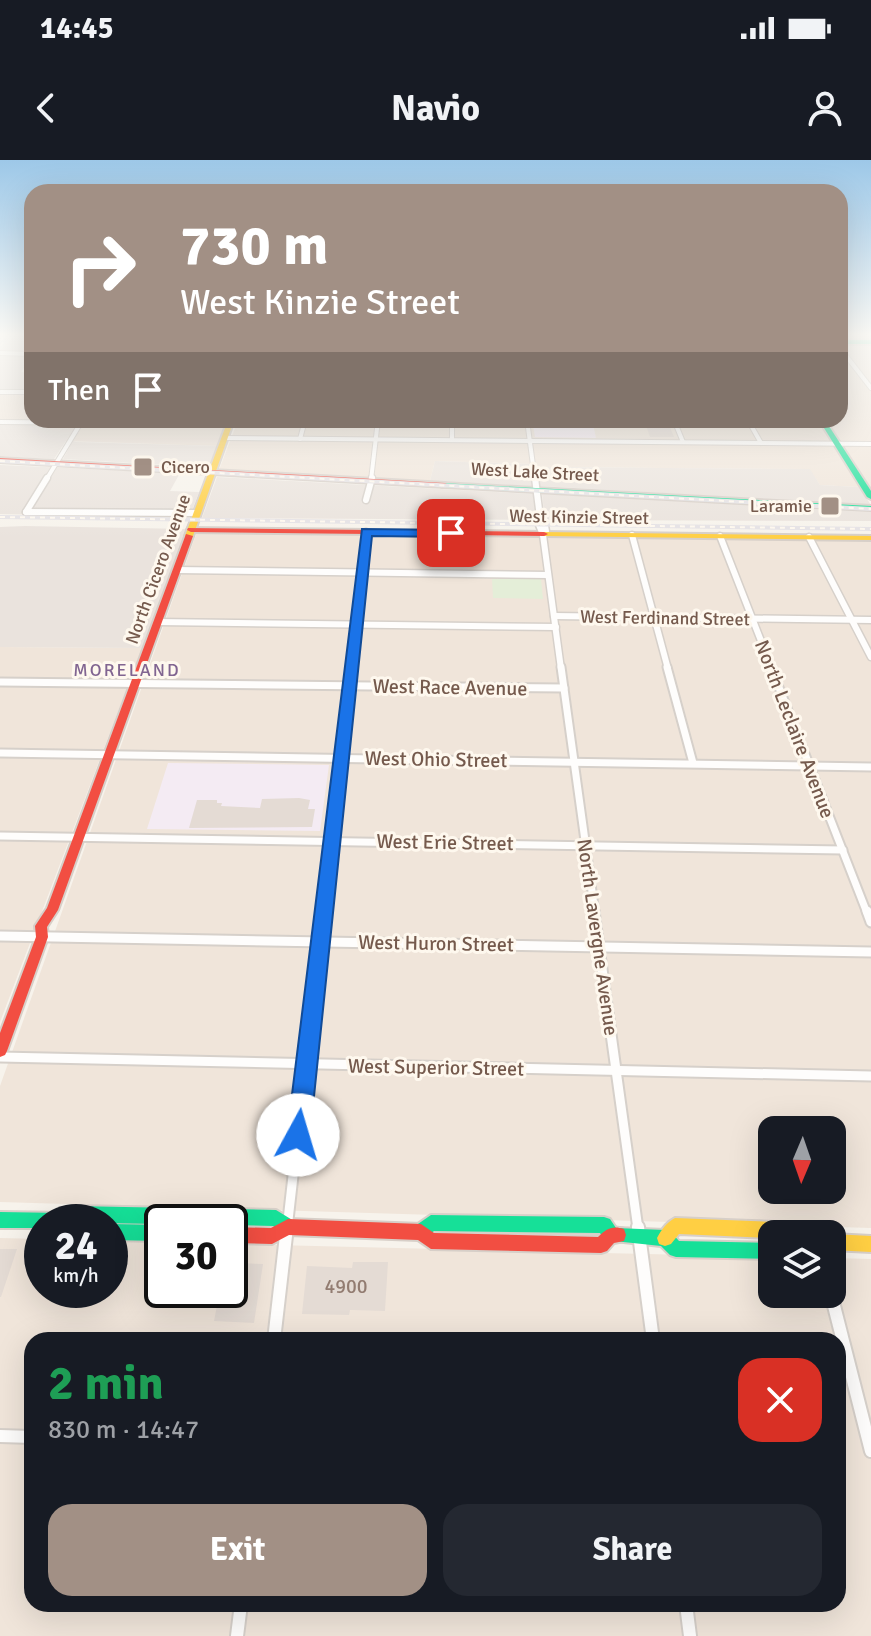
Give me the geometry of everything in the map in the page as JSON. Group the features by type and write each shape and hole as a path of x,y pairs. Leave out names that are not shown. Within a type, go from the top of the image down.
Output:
{"main road":[{"name":"North Cicero Avenue","path":"0,1051 42,937 40,930 52,910 229,428"},
{"path":"827,428 871,497"},
{"name":"West Lake Street","path":"0,460 212,473"},
{"name":"West Lake Street","path":"56,463 871,508"},
{"path":"534,490 574,492"},
{"name":"West Kinzie Street","path":"191,530 871,538"},
{"path":"128,1215 276,1218 288,1227"},
{"path":"0,1220 24,1221"},
{"path":"421,1232 431,1223 604,1225 611,1235"},
{"path":"665,1238 675,1226 758,1229"},
{"path":"248,1235 272,1236 288,1227 421,1232 431,1241 601,1245 611,1235 665,1238 676,1249 758,1251"},
{"path":"846,1243 871,1244"}],"street":[{"path":"0,422 24,422"},
{"path":"78,428 26,512 197,513"},
{"path":"300,439 303,428"},
{"path":"366,500 366,482 377,428"},
{"path":"452,428 452,440"},
{"name":"North Lavergne Avenue","path":"528,428 540,517 537,520 543,535 652,1332"},
{"path":"677,428 683,442"},
{"path":"753,428 761,443"},
{"path":"225,438 871,444"},
{"path":"275,1332 366,532"},
{"path":"632,535 693,763"},
{"name":"North Leclaire Avenue","path":"720,536 871,922"},
{"path":"809,537 871,657"},
{"path":"176,570 548,575"},
{"name":"West Ferdinand Street","path":"554,616 871,620"},
{"name":"West Ferdinand Street","path":"157,622 556,627"},
{"name":"West Race Avenue","path":"0,682 564,688"},
{"name":"West Ohio Street","path":"0,753 871,767"},
{"name":"West Erie Street","path":"0,836 843,850"},
{"name":"West Huron Street","path":"0,936 871,952"},
{"name":"West Superior Street","path":"0,1057 871,1076"},
{"path":"835,1308 841,1332"},
{"path":"846,1353 871,1451"},
{"path":"0,1436 24,1437"},
{"path":"237,1636 240,1612"},
{"path":"687,1612 690,1636"}],"shaded area":[{"path":"0,402 24,402 24,424 0,424"},
{"path":"848,402 871,402 871,488 831,428 848,428"},
{"path":"0,424 24,424 24,428 74,428 54,459 0,456"},
{"path":"74,428 223,428 217,446 66,441"},
{"path":"235,428 824,428 859,487 820,485 809,469 533,467 532,464 435,461 430,481 219,470"},
{"path":"533,428 594,428 596,438 535,437"},
{"path":"73,441 217,446 209,466 205,467 63,459"},
{"path":"435,461 529,464 532,486 430,481"},
{"path":"0,465 180,473 170,491 199,492 189,518 0,514"},
{"path":"537,467 810,469 820,485 859,487 871,505 540,486"},
{"path":"217,477 533,494 536,516 535,520 202,518"},
{"path":"542,494 871,511 871,521 545,520"},
{"path":"0,527 187,529 142,648 0,647"},
{"path":"198,529 871,536 871,1228 846,1227 846,1220 758,1220 758,1225 248,1209 248,1204 144,1206 0,1202 0,1086"},
{"path":"0,647 142,648 0,1022"},
{"path":"168,763 329,765 320,831 147,829"},
{"path":"0,1238 24,1239 24,1308 128,1308 128,1241 144,1242 144,1308 248,1308 248,1244 758,1257 758,1308 846,1308 846,1258 871,1259 871,1636 0,1636"}],"green space":[{"path":"492,579 541,579 543,599 493,598"}],"building":[{"path":"647,428 670,428 674,437 650,437"},
{"path":"262,799 310,800 308,809 315,809 312,827 189,828 197,800 217,800 217,803 222,803 221,806 260,808"},
{"path":"0,1249 17,1249 1,1297 0,1297"},
{"path":"353,1262 388,1262 385,1311 350,1310 349,1315 302,1314 307,1266 352,1268"},
{"path":"248,1263 263,1264 254,1323 214,1321 217,1308 248,1308"}],"railway":[{"path":"0,461 871,509"},
{"path":"0,517 871,529"}],"traffic: fast":[{"path":"827,428 871,497"},
{"path":"445,485 871,508"},
{"path":"0,1220 65,1221 73,1214 276,1218 288,1227"},
{"path":"421,1232 431,1223 604,1225 611,1235"},
{"path":"128,1232 144,1233"},
{"path":"618,1235 665,1238 676,1249 758,1251"}],"traffic: slow":[{"path":"189,536 228,428"},
{"path":"544,534 871,538"},
{"path":"665,1238 675,1226 758,1229"},
{"path":"846,1243 871,1244"}],"traffic: jam":[{"path":"0,460 445,485"},
{"path":"191,530 544,534"},
{"path":"0,1051 42,937 41,926 52,910 189,536"},
{"path":"248,1235 272,1236 288,1227 421,1232 431,1241 601,1245 611,1235 618,1235"}],"place":[{"name":"Cicero","path":"143,467"},
{"name":"Laramie","path":"830,506"}],"district":[{"name":"MORELAND","path":"127,670"}],"route":[{"path":"298,1135 366,532 451,533"}]}
